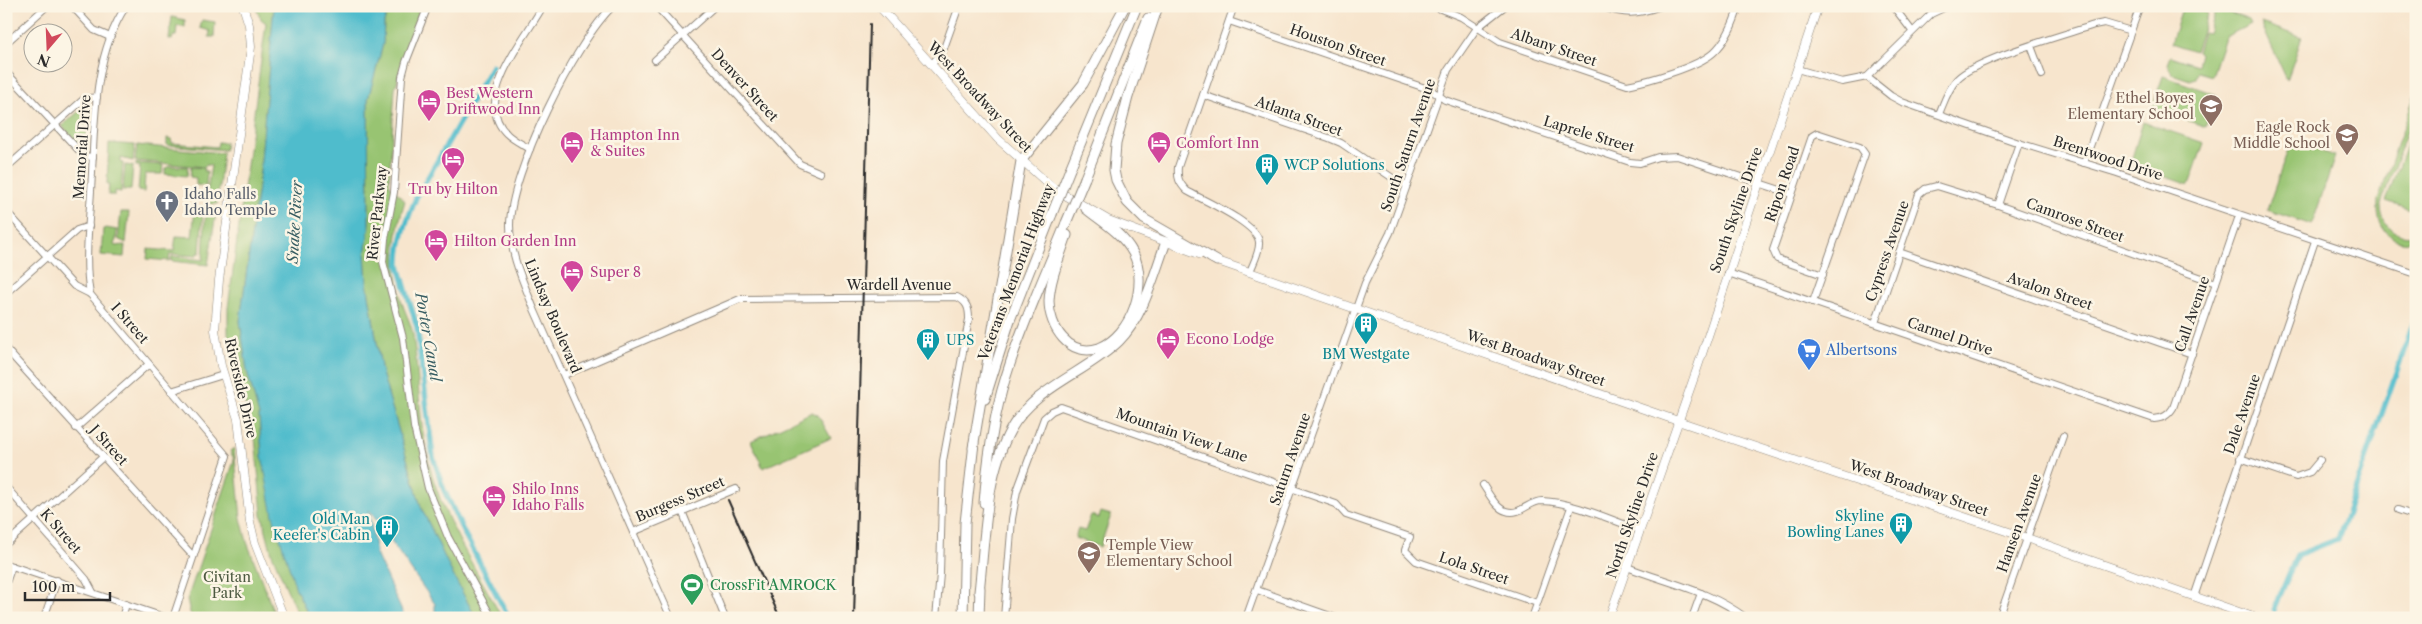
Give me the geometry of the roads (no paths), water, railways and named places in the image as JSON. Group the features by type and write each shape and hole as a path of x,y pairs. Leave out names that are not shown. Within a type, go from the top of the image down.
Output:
{"highway":[{"path":"973,448 1021,161 1083,84 1125,6"},
{"name":"Veterans Memorial Highway","path":"963,618 965,523 973,448 992,372 1010,320 1137,6"},
{"name":"Veterans Memorial Highway","path":"979,618 984,501 996,416 1012,361 1153,6"},
{"path":"1158,6 1128,97 1116,144 1114,170 1116,180 1126,202 1144,219 1217,261"},
{"path":"1068,224 1051,288 1050,313 1059,335 1067,342 1087,349 1098,348 1110,342 1128,320 1135,304 1140,281 1136,261 1125,241 1086,209"},
{"path":"979,592 996,468 1011,429 1035,400 1108,352 1126,333 1138,315 1166,242"},
{"path":"958,618 965,523"}],"main road":[{"name":"West Broadway Street","path":"879,6 1021,161 1053,188 1086,209 1121,225 1217,261 1678,421 2027,538 2256,618"},
{"name":"South Skyline Drive","path":"1678,421 1818,6"},
{"name":"Riverside Drive","path":"243,8 249,25 251,47 216,306 215,330 224,375 236,411 241,436 250,522 284,618"},
{"name":"North Skyline Drive","path":"1609,618 1678,421"}],"street":[{"path":"6,43 47,6"},
{"path":"72,6 94,30 110,37"},
{"name":"Memorial Drive","path":"90,294 87,276 97,96 110,37 117,20 126,6"},
{"name":"River Parkway","path":"428,6 402,77 394,192 385,239 383,262 403,338 419,458 432,503 448,537 492,618"},
{"path":"530,149 514,139 501,127 495,115 494,101 500,80 544,6"},
{"name":"Lindsay Boulevard","path":"614,6 597,25 570,67 530,149 512,196 510,227 512,247 520,274 671,618"},
{"name":"Denver Street","path":"656,6 800,164 821,173"},
{"path":"655,60 716,6"},
{"path":"932,64 943,51 959,6"},
{"path":"1234,6 1178,167 1177,177 1180,184 1187,191 1240,220 1256,234 1259,242 1258,249 1250,272"},
{"name":"Albany Street","path":"1433,6 1461,17 1500,42 1627,85 1646,82 1713,54 1733,25 1739,6"},
{"name":"South Saturn Avenue","path":"1356,308 1365,283 1390,233 1448,70 1477,28 1506,6"},
{"path":"1600,6 1619,13 1633,14 1661,6"},
{"path":"1893,6 1912,31"},
{"path":"1797,69 1842,82 1867,76 1931,14 1948,6"},
{"path":"2084,163 2140,6"},
{"name":"Houston Street","path":"1229,21 1438,94"},
{"path":"1940,114 1948,91 1965,72 2031,46 2104,23 2131,31"},
{"path":"2031,46 2042,74"},
{"path":"6,72 84,156 93,157"},
{"name":"Brentwood Drive","path":"1867,76 1891,96 2019,143 2416,274"},
{"name":"Laprele Street","path":"1438,94 1446,100 1610,157 1640,162 1658,157 1678,156 1792,194"},
{"name":"Atlanta Street","path":"1203,95 1341,143 1397,182 1407,185"},
{"path":"6,168 84,99 97,96"},
{"name":"Ripon Road","path":"1813,302 1823,275 1865,154 1863,150 1816,133 1812,136 1772,250 1773,255 1777,259 1823,275"},
{"path":"1998,205 2019,143"},
{"name":"Camrose Street","path":"1925,189 1936,186 1998,205 2216,283"},
{"name":"Cypress Avenue","path":"1875,323 1919,194 1925,189"},
{"name":"I Street","path":"6,211 74,286 90,294 225,453 227,460 193,556"},
{"name":"Call Avenue","path":"2164,417 2173,408 2240,216"},
{"path":"6,293 77,230 83,226 89,226"},
{"name":"Dale Avenue","path":"2194,597 2315,241"},
{"name":"Avalon Street","path":"1899,252 2192,354"},
{"name":"Carmel Drive","path":"1728,273 2154,419 2164,417"},
{"name":"Wardell Avenue","path":"564,375 740,299 957,297 963,300 968,305 969,319 943,461 940,574 936,615"},
{"name":"Saturn Avenue","path":"1246,618 1356,308"},
{"name":"J Street","path":"6,349 193,556"},
{"path":"76,428 149,364"},
{"path":"171,391 224,375"},
{"name":"Mountain View Lane","path":"1004,618 1012,519 1017,491 1044,418 1052,411 1062,407 1336,504 1346,515 1410,537 1406,550"},
{"name":"Hansen Avenue","path":"1999,618 2063,436"},
{"path":"6,544 103,457"},
{"path":"2240,458 2296,477 2310,472 2320,460"},
{"path":"1483,485 1496,504 1505,511 1516,512 1540,501 1571,507 1640,530"},
{"name":"K Street","path":"7,488 86,579 94,592"},
{"name":"Burgess Street","path":"633,532 736,489"},
{"path":"1532,618 1571,507"},
{"path":"2398,510 2416,516"},
{"path":"682,512 725,618"},
{"name":"Lola Street","path":"1406,550 1416,561 1537,602"},
{"path":"173,618 193,556"},
{"path":"6,583 9,565 167,618"},
{"path":"1627,567 1701,593 1727,605 1746,618"},
{"path":"44,618 57,580"},
{"path":"1257,590 1336,618"},
{"path":"1692,618 1701,593"},
{"path":"122,618 126,604"}],"water":[{"name":"Snake River","path":"274,6 390,6 384,22 383,44 368,99 369,229 365,254 367,283 382,373 421,507 453,575 476,618 435,618 435,604 369,510 376,554 405,618 310,618 296,589 273,516 262,456 259,415 247,371 240,321 260,172"}],"waterway":[{"name":"Porter Canal","path":"492,66 416,198 406,223 399,266 417,327 433,457 444,490 464,533 509,618"},
{"path":"2274,610 2297,555 2338,539 2416,316"}],"railway":[{"path":"854,618 870,24"},
{"path":"728,500 780,618"}],"place":[{"name":"Best Western Driftwood Inn","path":"429,122"},
{"name":"Ethel Boyes Elementary School","path":"2211,127"},
{"name":"Eagle Rock Middle School","path":"2347,156"},
{"name":"Hampton Inn & Suites","path":"572,164"},
{"name":"Comfort Inn","path":"1159,164"},
{"name":"Tru by Hilton","path":"453,180"},
{"name":"WCP Solutions","path":"1267,186"},
{"name":"Idaho Falls Idaho Temple","path":"167,223"},
{"name":"Hilton Garden Inn","path":"436,262"},
{"name":"Super 8","path":"572,293"},
{"name":"BM Westgate","path":"1366,345"},
{"name":"Econo Lodge","path":"1168,360"},
{"name":"UPS","path":"928,361"},
{"name":"Albertsons","path":"1809,371"},
{"name":"Shilo Inns Idaho Falls","path":"494,518"},
{"name":"Skyline Bowling Lanes","path":"1901,545"},
{"name":"Old Man Keefer's Cabin","path":"387,548"},
{"name":"Temple View Elementary School","path":"1089,574"},
{"name":"CrossFit AMROCK","path":"692,606"}],"park label":[{"name":"Civitan Park","path":"227,586"}]}
